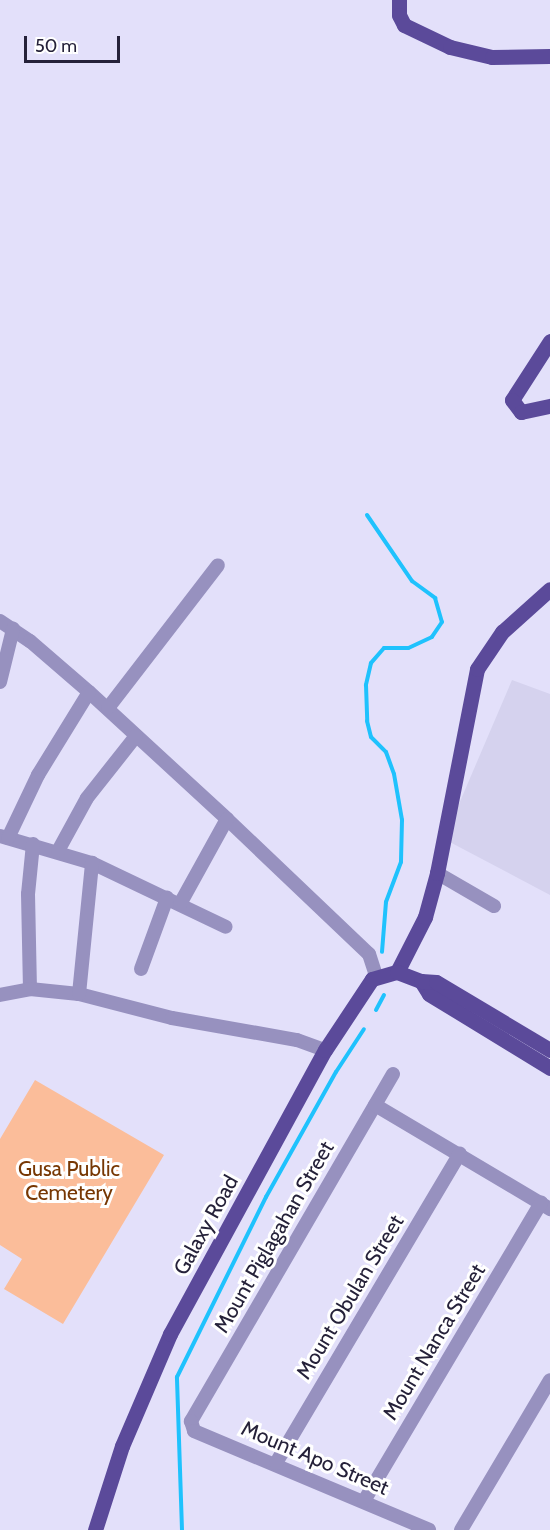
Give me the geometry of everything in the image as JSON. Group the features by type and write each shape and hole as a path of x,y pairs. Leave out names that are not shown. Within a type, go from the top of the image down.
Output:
{"main road":[{"path":"399,0 399,15 404,25 450,47 492,57 550,56"},
{"path":"550,341 512,400 521,411 550,406"},
{"path":"397,972 425,917 437,873 477,669 502,632 550,589"},
{"path":"376,976 397,972 421,981 436,982 550,1050"},
{"name":"Galaxy Road","path":"95,1530 122,1446 170,1334 325,1050 362,990 376,976"},
{"path":"421,981 429,994 550,1068"}],"street":[{"path":"108,708 218,565"},
{"path":"0,621 108,708 227,819 369,954 376,976"},
{"path":"0,682 13,630"},
{"path":"89,692 38,775 4,837 92,863 226,927"},
{"path":"57,851 87,798 136,736"},
{"path":"141,969 173,901 227,819"},
{"path":"30,989 27,894 33,844"},
{"path":"79,994 92,863"},
{"path":"437,873 494,906"},
{"path":"0,996 30,989 79,994 172,1018 297,1040 325,1050"},
{"name":"Mount Piglagahan Street","path":"191,1421 393,1074"},
{"path":"375,1105 460,1153 545,1206"},
{"name":"Mount Obulan Street","path":"276,1463 460,1153"},
{"name":"Mount Nanca Street","path":"364,1501 545,1206"},
{"path":"461,1530 550,1380"},
{"name":"Mount Apo Street","path":"191,1421 194,1431 276,1463 429,1530"}],"shaded area":[{"path":"512,680 550,694 550,895 444,839"}],"green space":[{"name":"Gusa Public Cemetery","path":"35,1080 164,1155 63,1324 4,1289 22,1259 0,1245 0,1139"}],"waterway":[{"path":"367,515 412,581 435,598 442,622 432,637 408,648 384,648 371,663 366,685 367,721 371,737 386,752 394,774 402,820 401,862 386,902 382,952"},
{"path":"376,1010 384,995"},
{"path":"182,1530 177,1377 266,1197 336,1072 364,1029"}]}
